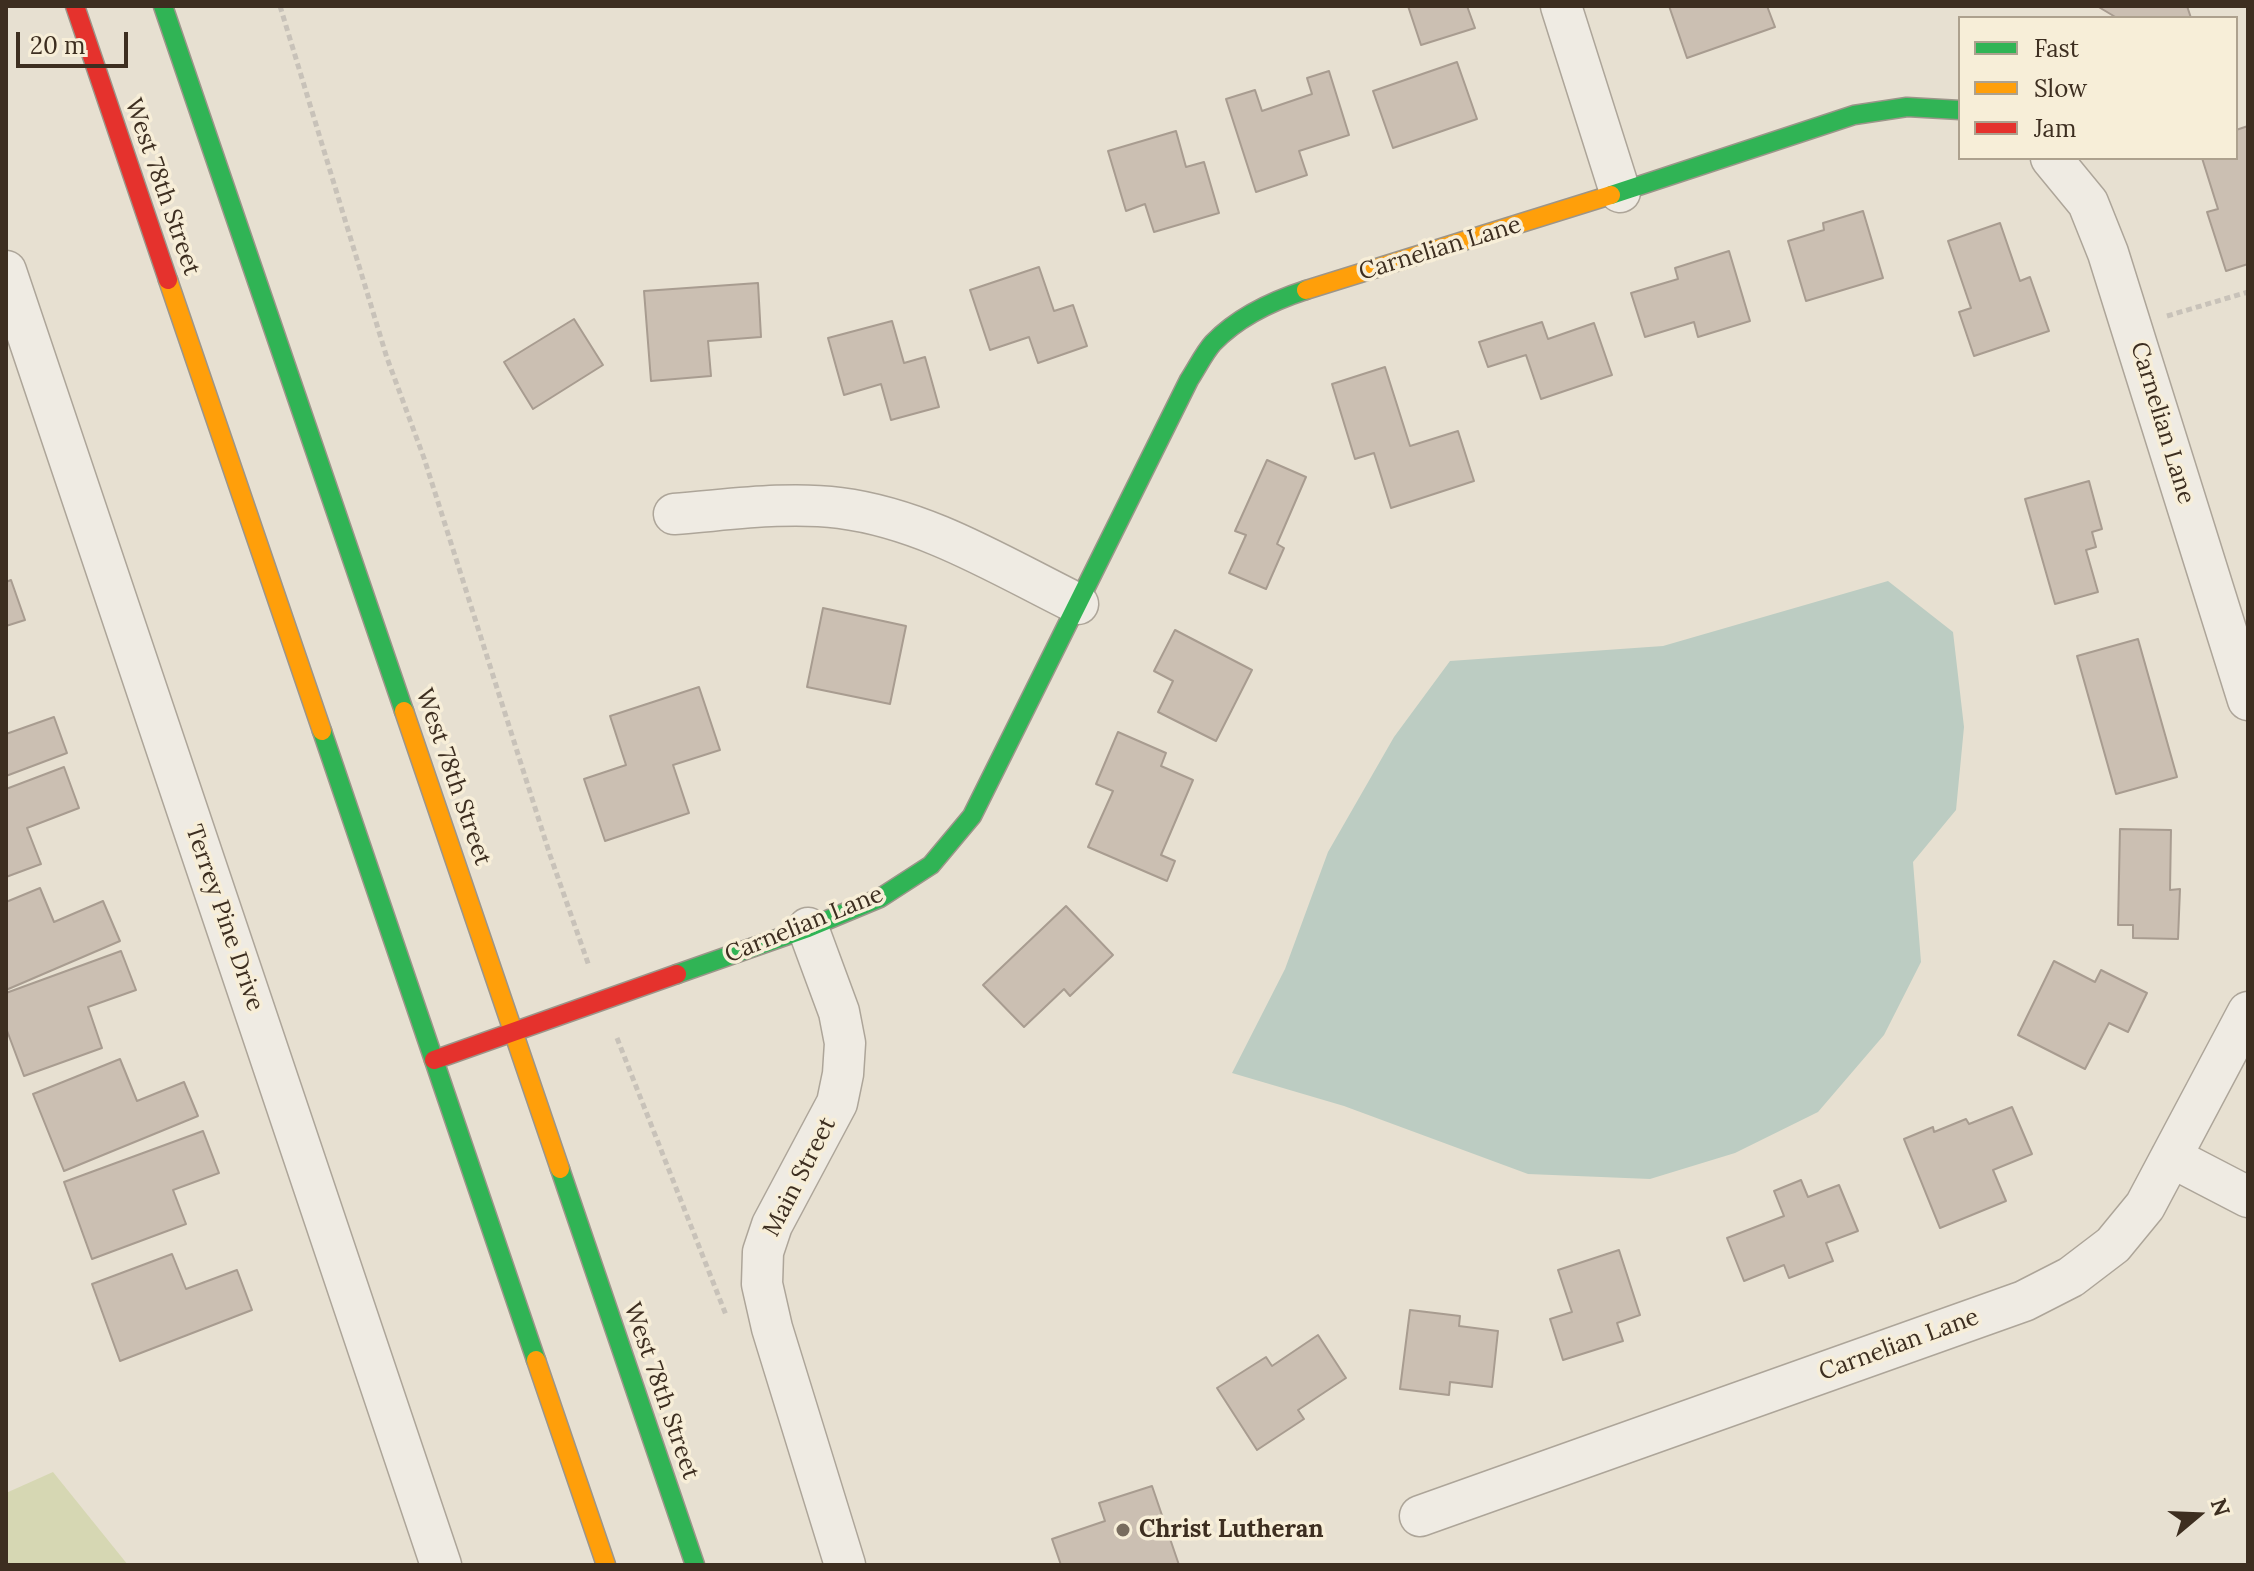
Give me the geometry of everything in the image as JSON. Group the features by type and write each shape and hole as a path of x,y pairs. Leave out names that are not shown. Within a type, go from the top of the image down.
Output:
{"main road":[{"name":"West 78th Street","path":"75,6 606,1565"},
{"name":"West 78th Street","path":"163,6 695,1565"},
{"name":"Carnelian Lane","path":"434,1060 808,928 880,898 931,865 972,816 1189,380 1212,344 1245,317 1284,297 1854,115 1907,107 1958,110"}],"street":[{"path":"1561,6 1620,192"},
{"name":"Carnelian Lane","path":"2053,160 2088,203 2108,253 2248,700"},
{"name":"Terrey Pine Drive","path":"6,271 441,1565"},
{"path":"674,514 778,507 838,508 898,520 956,542 1078,604"},
{"name":"Main Street","path":"808,928 839,1012 845,1043 843,1074 832,1115 772,1225 763,1252 762,1284 772,1328 845,1565"},
{"name":"Carnelian Lane","path":"1420,1516 2024,1301 2071,1277 2113,1245 2145,1206 2248,1012"},
{"path":"2171,1157 2248,1197"}],"path":[{"path":"280,6 387,358 424,458 550,855 602,1000 722,1303"},
{"path":"2131,326 2248,292"}],"green space":[{"path":"53,1472 128,1565 6,1565 6,1493"}],"shaded area":[{"path":"1888,581 1953,632 1964,727 1956,810 1913,862 1921,962 1884,1035 1818,1112 1735,1153 1650,1179 1528,1174 1344,1106 1232,1073 1285,969 1328,852 1394,737 1450,661 1663,646"}],"building":[{"path":"1408,6 1467,6 1475,28 1421,45"},
{"path":"1669,6 1767,6 1775,27 1687,58"},
{"path":"2097,6 2187,6 2190,16 2114,16"},
{"path":"1457,62 1477,119 1393,148 1373,91"},
{"path":"1329,71 1349,135 1299,151 1307,175 1256,192 1226,99 1255,90 1262,111 1312,94 1307,78"},
{"path":"2248,126 2248,264 2226,271 2207,212 2218,209 2203,160 2238,160 2238,129"},
{"path":"1176,131 1186,167 1204,162 1219,213 1154,232 1145,204 1126,211 1108,151"},
{"path":"1863,211 1883,278 1806,301 1788,241 1824,230 1823,223"},
{"path":"2000,223 2020,281 2030,277 2049,331 1974,356 1959,312 1971,308 1948,241"},
{"path":"1729,251 1750,321 1698,337 1694,322 1645,337 1631,293 1678,279 1675,268"},
{"path":"1039,267 1054,311 1073,305 1087,346 1038,363 1029,337 990,350 970,290"},
{"path":"758,283 761,337 708,341 711,376 651,381 644,291"},
{"path":"574,319 603,365 533,409 504,362"},
{"path":"892,321 904,363 925,357 939,407 891,420 881,384 844,395 828,338"},
{"path":"1542,322 1548,339 1594,323 1612,375 1541,399 1526,355 1488,367 1479,342"},
{"path":"1385,367 1410,446 1458,431 1474,481 1391,508 1374,453 1355,459 1332,384"},
{"path":"1267,460 1306,477 1277,544 1284,548 1266,589 1229,573 1246,535 1235,531"},
{"path":"2089,481 2102,529 2092,532 2096,547 2086,550 2098,592 2055,604 2025,499"},
{"path":"11,580 25,620 6,626 6,582"},
{"path":"823,608 906,626 890,704 807,687"},
{"path":"1175,630 1252,670 1216,741 1158,712 1173,681 1154,671"},
{"path":"2138,639 2177,777 2116,794 2077,656"},
{"path":"699,687 720,750 673,765 689,813 605,841 584,779 626,765 610,716"},
{"path":"54,717 67,753 6,776 6,734"},
{"path":"1118,732 1166,753 1161,766 1193,780 1161,855 1175,861 1167,881 1088,847 1113,791 1096,784"},
{"path":"64,767 79,808 27,828 41,864 6,877 6,789"},
{"path":"2120,829 2171,830 2170,890 2180,889 2178,939 2133,938 2133,925 2118,925"},
{"path":"40,888 54,922 103,901 120,941 6,990 6,902"},
{"path":"1066,906 1113,955 1070,996 1064,989 1024,1027 983,985"},
{"path":"121,951 136,990 88,1007 102,1048 24,1076 6,1028 6,993"},
{"path":"2054,961 2095,982 2101,970 2147,993 2128,1032 2109,1023 2085,1069 2018,1035"},
{"path":"120,1059 137,1101 184,1082 198,1116 64,1171 33,1094"},
{"path":"2012,1107 2032,1154 1993,1170 2006,1201 1940,1228 1904,1139 1933,1127 1934,1132 1966,1119 1969,1124"},
{"path":"203,1131 219,1173 173,1190 186,1224 92,1259 64,1182"},
{"path":"1801,1180 1808,1197 1839,1185 1858,1231 1826,1243 1833,1261 1789,1278 1784,1265 1744,1281 1727,1238 1784,1216 1774,1191"},
{"path":"1619,1250 1640,1315 1617,1323 1623,1341 1563,1360 1550,1319 1572,1312 1558,1270"},
{"path":"172,1254 186,1289 237,1270 252,1310 120,1361 92,1284"},
{"path":"1410,1310 1460,1316 1459,1326 1498,1331 1492,1387 1450,1382 1449,1395 1400,1389"},
{"path":"1318,1335 1346,1378 1298,1410 1304,1419 1257,1450 1217,1388 1266,1357 1272,1366"},
{"name":"Christ Lutheran","path":"1152,1486 1179,1565 1061,1565 1052,1539 1105,1521 1099,1503"}],"traffic: fast":[{"path":"163,6 404,711"},
{"path":"1611,195 1854,115 1907,107 1958,110"},
{"path":"677,974 808,928 880,898 931,865 972,816 1189,380 1204,356 1213,343 1244,318 1306,290"},
{"path":"322,731 536,1360"},
{"path":"560,1169 695,1565"}],"traffic: slow":[{"path":"1306,290 1611,195"},
{"path":"168,280 322,731"},
{"path":"404,711 560,1169"},
{"path":"536,1360 606,1565"}],"traffic: jam":[{"path":"75,6 168,280"},
{"path":"434,1060 677,974"}],"place":[{"name":"Christ Lutheran","path":"1123,1530"}]}
